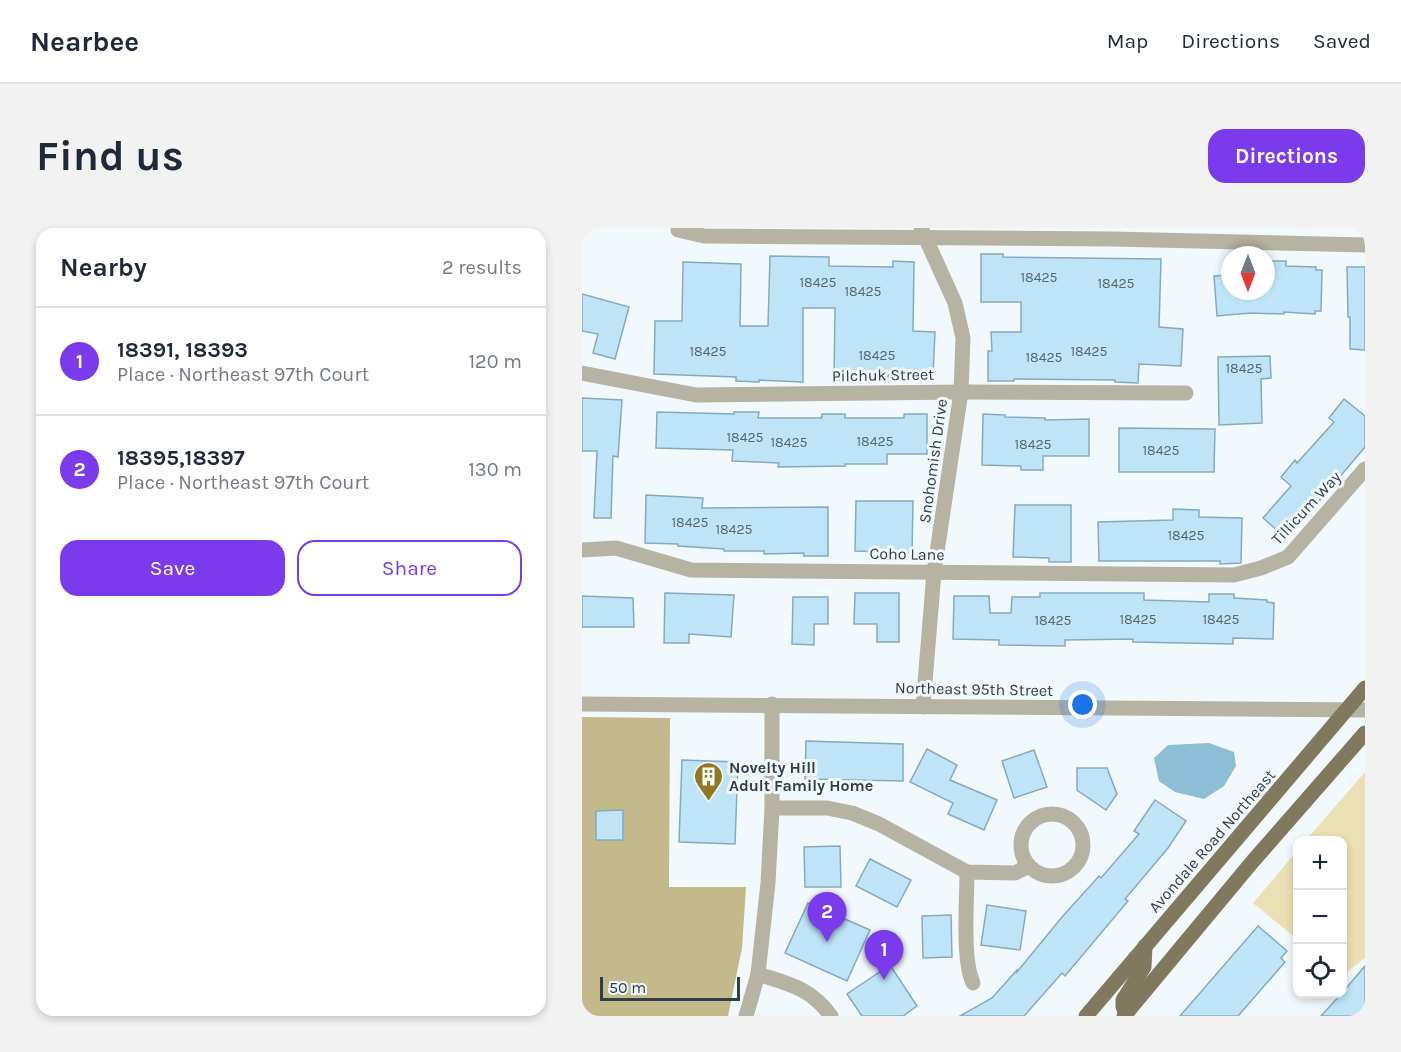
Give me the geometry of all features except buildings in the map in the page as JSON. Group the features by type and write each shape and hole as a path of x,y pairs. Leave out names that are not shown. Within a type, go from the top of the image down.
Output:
{"main road":[{"name":"Avondale Road Northeast","path":"1086,1016 1365,688"},
{"path":"1145,946 1144,967 1122,1004 1128,1015 1204,919 1365,733"}],"street":[{"path":"678,230 704,236 923,233 1112,234 1365,245"},
{"name":"Snohomish Drive","path":"923,233 955,303 963,338 961,392 934,572 923,707"},
{"name":"Pilchuk Street","path":"582,373 696,395 961,392 1186,393"},
{"name":"Tillicum Way","path":"1234,575 1261,568 1288,557 1365,469"},
{"name":"Coho Lane","path":"582,550 615,548 691,570 1234,575"},
{"name":"Northeast 95th Street","path":"582,704 1365,710"},
{"path":"746,1016 758,974 768,883 772,808 772,704"},
{"path":"772,808 827,808 852,813 879,824 967,872 1015,873 1029,866"},
{"path":"1051,814 1060,815 1075,824 1080,831 1083,849 1077,865 1062,875 1053,876 1036,872 1029,866 1024,859 1022,842 1028,826 1043,816 1051,814"},
{"path":"967,872 967,958 968,973 973,983"},
{"path":"758,974 804,989 818,1000 831,1016"}],"shaded area":[{"path":"582,717 670,718 669,887 746,887 742,948 728,1016 582,1016"},
{"path":"1365,772 1365,958 1347,972 1347,836 1309,836"},
{"path":"1293,856 1293,936 1253,903"}],"water":[{"path":"1209,743 1234,752 1236,766 1224,786 1204,799 1175,792 1159,781 1154,758 1168,745"}],"place":[{"name":"Novelty Hill Adult Family Home","path":"708,802"},
{"name":"18395,18397","path":"827,942"},
{"name":"18391, 18393","path":"884,980"}]}
